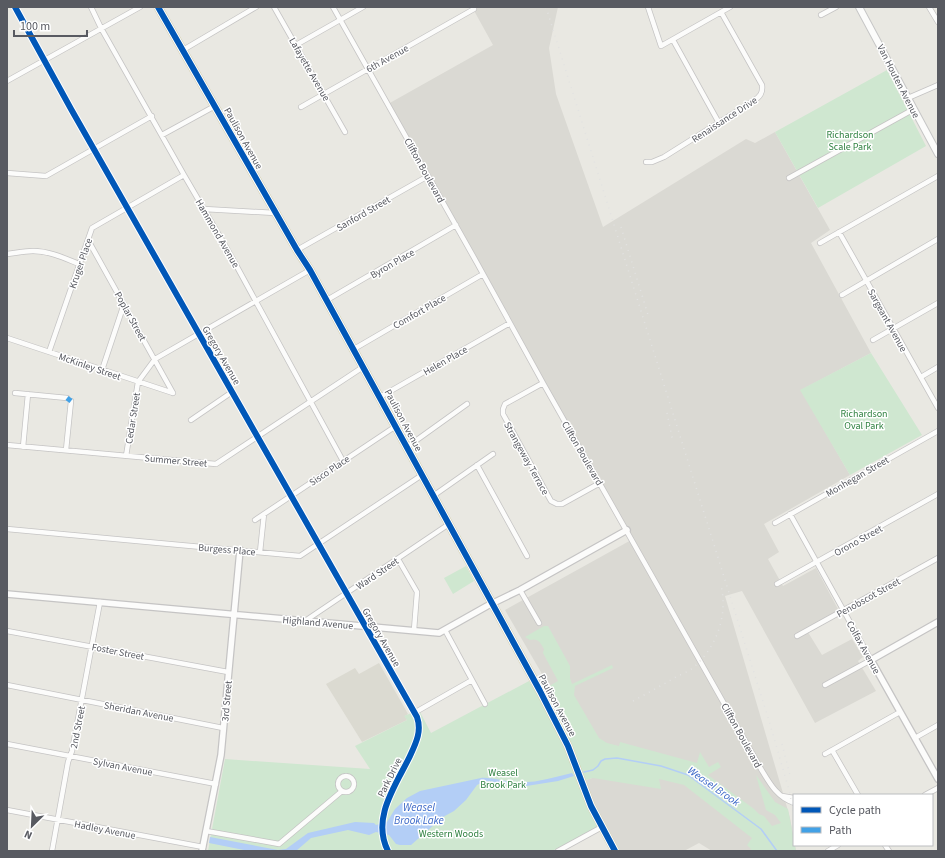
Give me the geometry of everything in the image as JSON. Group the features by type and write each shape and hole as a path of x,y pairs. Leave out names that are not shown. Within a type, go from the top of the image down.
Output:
{"main road":[{"name":"Paulison Avenue","path":"158,7 275,213 327,300 493,603 568,746 591,806 615,851"},
{"name":"Van Houten Avenue","path":"859,7 936,147 938,154"}],"street":[{"name":"Gregory Avenue","path":"15,7 127,208 414,713"},
{"name":"Hammond Avenue","path":"91,7 256,301 343,461"},
{"path":"7,82 140,7"},
{"path":"183,50 256,7"},
{"name":"Lafayette Avenue","path":"274,7 345,132"},
{"name":"Clifton Boulevard","path":"333,7 772,788 788,801 793,803"},
{"path":"296,45 363,7"},
{"path":"648,7 661,46 730,7"},
{"path":"821,15 836,7"},
{"path":"929,7 938,22"},
{"name":"6th Avenue","path":"301,107 473,8"},
{"name":"Renaissance Drive","path":"646,162 652,162 664,157 759,97 762,85 721,12"},
{"path":"673,40 719,123"},
{"path":"908,98 938,85"},
{"path":"162,135 215,106"},
{"path":"789,178 914,109"},
{"path":"7,173 46,176 152,116"},
{"name":"Kruger Place","path":"49,352 90,232 96,225 184,175"},
{"name":"Sanford Street","path":"297,250 428,176"},
{"path":"820,243 938,176"},
{"path":"204,209 275,213"},
{"name":"Byron Place","path":"327,300 456,225"},
{"name":"Sargeant Avenue","path":"839,232 938,408"},
{"path":"842,295 938,239"},
{"name":"Poplar Street","path":"88,240 155,358 173,393"},
{"path":"7,254 21,251 44,252 79,264"},
{"name":"Cedar Street","path":"126,456 138,382 155,358 310,270"},
{"name":"Comfort Place","path":"354,349 484,274"},
{"path":"873,340 938,303"},
{"path":"102,370 124,304"},
{"name":"Helen Place","path":"380,397 510,323"},
{"name":"McKinley Street","path":"7,338 173,393"},
{"name":"Summer Street","path":"7,445 216,464 363,367"},
{"path":"921,377 938,367"},
{"name":"Strangeway Terrace","path":"543,383 505,404 503,414 551,501 557,504 562,504 600,483"},
{"path":"191,420 232,392"},
{"path":"15,393 69,400 66,450"},
{"path":"23,447 28,394"},
{"path":"407,447 467,404"},
{"name":"Sisco Place","path":"255,520 396,426"},
{"name":"Monhegan Street","path":"775,522 938,431"},
{"path":"434,496 493,454"},
{"path":"477,465 527,556"},
{"name":"Burgess Place","path":"7,529 300,556 422,475"},
{"name":"Orono Street","path":"778,584 938,494"},
{"path":"260,552 264,514"},
{"name":"Colfax Avenue","path":"790,514 938,779"},
{"name":"Ward Street","path":"304,621 449,524"},
{"name":"Highland Avenue","path":"7,594 440,633 627,530"},
{"name":"3rd Street","path":"203,849 221,755 240,550"},
{"name":"Penobscot Street","path":"798,636 938,558"},
{"path":"398,559 417,592 414,630"},
{"path":"520,590 539,623"},
{"name":"2nd Street","path":"52,851 100,602"},
{"path":"825,685 938,622"},
{"path":"444,630 485,704"},
{"name":"Foster Street","path":"7,631 228,672"},
{"path":"414,713 472,680"},
{"name":"Sheridan Avenue","path":"7,685 223,728"},
{"path":"825,754 900,712"},
{"name":"Park Drive","path":"388,851 382,838 382,821 387,803 417,742 419,729 418,720 414,713"},
{"path":"915,738 938,725"},
{"name":"Sylvan Avenue","path":"7,744 216,784"},
{"path":"832,750 857,794"},
{"path":"927,794 938,788"},
{"path":"206,831 279,844 342,791"},
{"path":"782,796 793,798"},
{"name":"Hadley Avenue","path":"7,810 203,849"},
{"path":"558,851 602,827"}],"shaded area":[{"path":"472,7 558,7 549,48 556,94 603,227 746,139 755,143 775,132 830,230 811,243 871,353 801,390 850,475 764,524 779,552 768,559 783,586 816,568 839,611 806,629 822,655 852,639 863,657 858,661 876,691 815,723 742,591 725,596 790,818 793,834 793,846 795,846 796,851 712,851 699,843 684,851 620,851 593,804 586,780 592,778 581,747 549,686 505,610 633,539 388,104 493,45"},
{"path":"379,663 408,714 405,716 407,720 362,742 326,684 355,668 359,674"}],"green space":[{"name":"Richardson Scale Park","path":"887,70 926,146 818,208 775,132"},
{"name":"Richardson Oval Park","path":"871,353 922,435 850,475 800,390"},
{"path":"466,566 474,581 453,594 444,578"},
{"name":"Weasel Brook Park","path":"544,626 548,626 570,666 570,678 572,684 612,665 613,668 575,686 574,695 599,738 607,743 619,746 620,742 697,763 700,752 709,767 718,762 721,767 708,775 759,814 764,816 772,826 781,823 775,815 766,810 756,775 775,802 788,809 793,835 793,846 795,846 796,851 749,851 751,849 747,845 752,838 684,785 659,779 661,789 593,778 582,781 602,827 552,851 208,851 225,759 370,769 355,746 407,720 404,716 419,710 431,733 529,681 567,742 544,689 558,681 543,653 544,649 540,643 537,640 530,640 525,637"}],"water":[{"name":"Weasel Brook Lake","path":"572,773 574,776 558,781 520,787 489,781 481,783 477,785 466,800 454,811 443,817 411,845 396,844 389,835 376,832 369,835 348,830 311,838 296,851 249,851 209,843 210,837 278,850 286,849 308,833 355,822 374,823 376,825 387,822 395,809 407,798 420,791 481,778 511,782 529,782"}],"waterway":[{"name":"Weasel Brook","path":"584,772 593,770 601,761 605,759 617,758 661,766 688,775 761,829 777,851"}],"railway":[{"path":"546,7 770,724 789,790 793,810"},
{"path":"621,227 649,318"},
{"path":"667,413 673,442"},
{"path":"633,701 688,671 703,658 715,639 722,619 723,596 721,585"},
{"path":"782,744 791,779"},
{"path":"799,846 800,851"},
{"path":"806,846 807,851"}],"marked path":[{"path":"67,398 71,401"}],"cycle path":[{"path":"15,7 71,109 417,717 419,732 416,742 392,790 384,814 382,826 383,839 388,851"},
{"path":"158,7 297,250 310,270 540,691 568,746 591,806 615,851"}],"park label":[{"name":"Western Woods","path":"451,833"}]}
